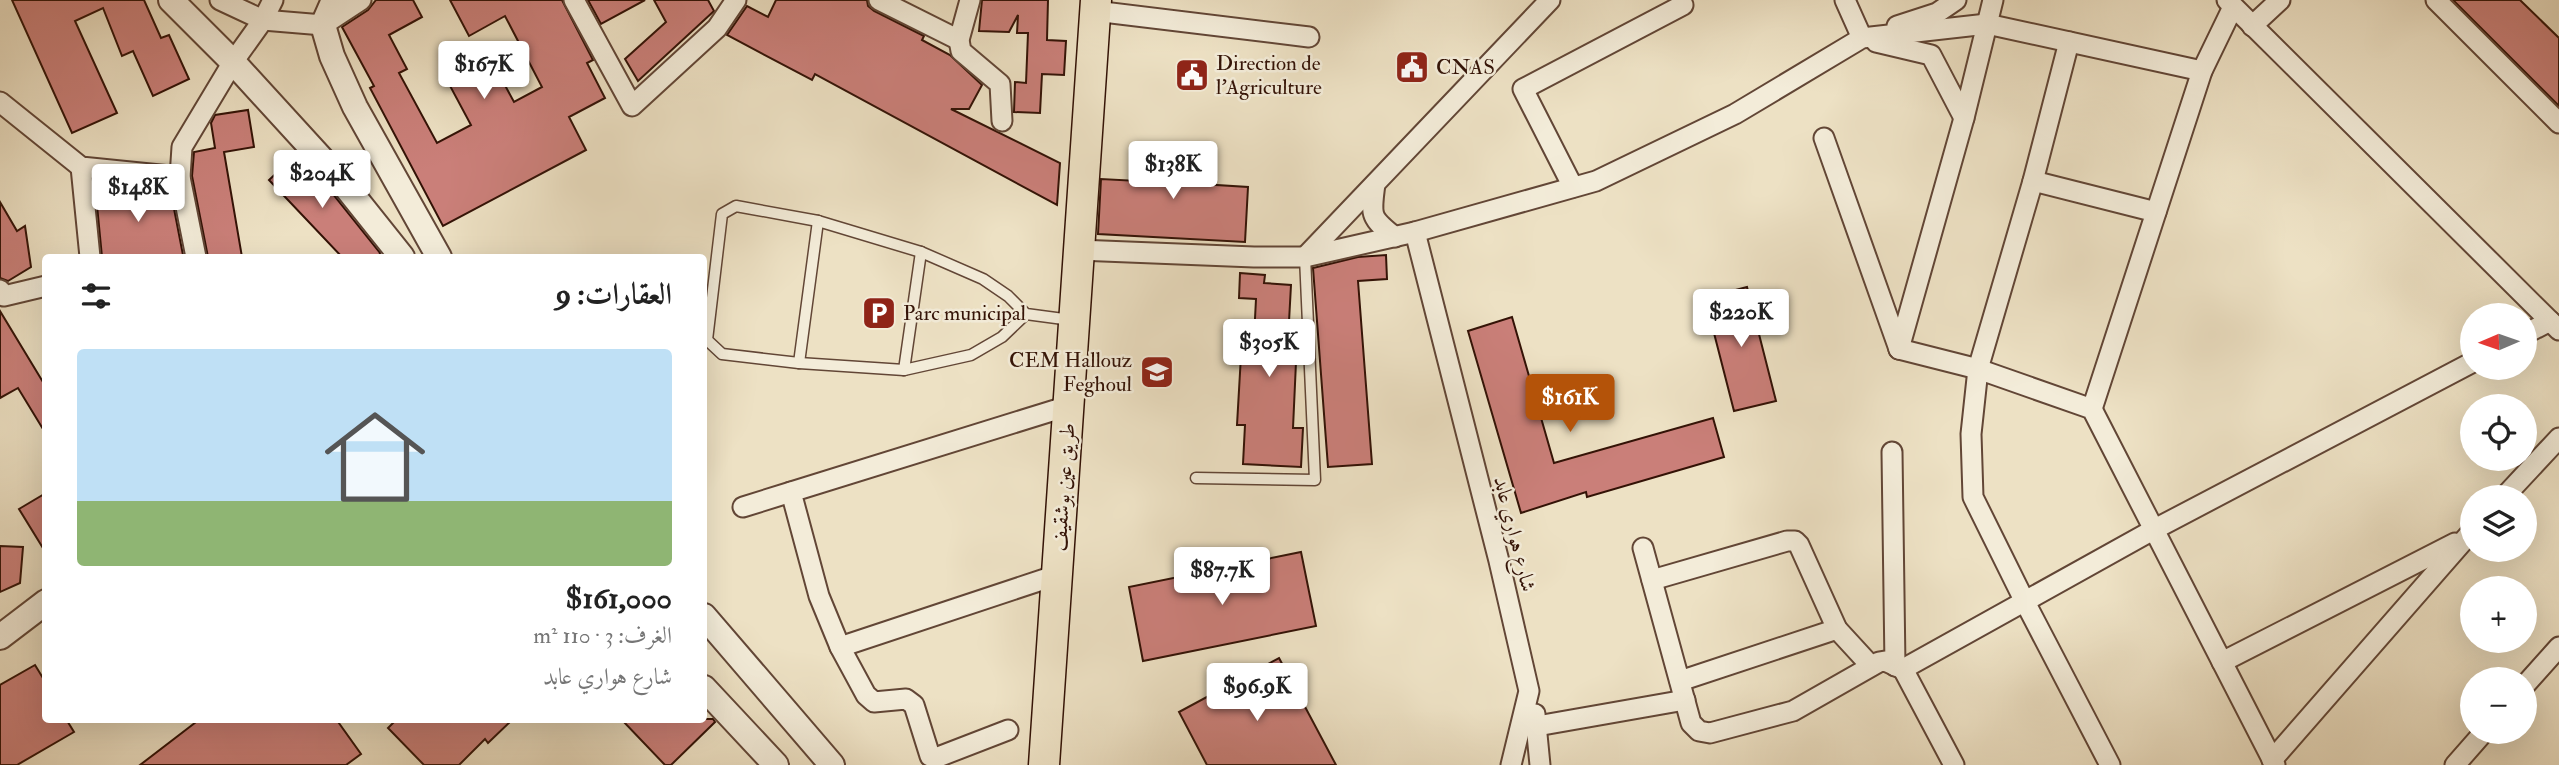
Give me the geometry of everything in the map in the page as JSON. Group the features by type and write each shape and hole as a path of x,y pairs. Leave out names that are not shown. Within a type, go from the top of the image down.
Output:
{"main road":[{"name":"طريق عين بوشقيف","path":"1044,765 1096,6"}],"street":[{"path":"171,0 233,62 339,177 400,254"},
{"path":"220,0 263,20 323,25 361,0"},
{"path":"195,254 180,177 182,147 273,0"},
{"path":"334,0 323,25 332,56 355,107 437,254"},
{"path":"574,0 632,106 717,28 736,0"},
{"path":"879,0 959,40"},
{"path":"970,0 959,40 961,51 1000,83 1002,121"},
{"path":"1305,257 1550,0"},
{"path":"1846,0 1862,38"},
{"path":"1079,250 1305,257 1415,232 1596,181 1735,114 1862,38 1937,13 1956,0"},
{"path":"1899,349 1964,118 1993,0"},
{"path":"2252,26 2280,0"},
{"path":"2437,0 2559,123"},
{"path":"2092,409 2203,71 2230,4 2555,326"},
{"path":"1573,187 1523,89 1683,5"},
{"path":"1096,6 1309,37"},
{"path":"1862,38 1987,24 2203,71"},
{"path":"1862,38 1931,55 1964,118"},
{"path":"2069,42 2033,181 1978,369 1971,434 1973,497 2110,765"},
{"path":"0,102 81,167 180,177"},
{"path":"1824,138 1899,349"},
{"path":"81,167 90,254"},
{"path":"2033,181 2157,212"},
{"path":"1375,184 1371,209 1376,223 1395,237"},
{"name":"شارع هواري عابد","path":"1415,232 1499,561 1529,691 1511,765"},
{"path":"0,290 4,296 42,287"},
{"path":"2538,331 2555,326"},
{"path":"1899,349 1978,369 2092,409 2274,762 2460,545"},
{"path":"1899,667 2460,369"},
{"path":"743,507 1068,406"},
{"path":"2515,485 2559,438"},
{"path":"1892,452 1899,667 1954,765"},
{"path":"791,492 819,596 840,647 866,695 874,702 906,699 914,705 930,756 938,758 1008,730"},
{"path":"2222,662 2460,539"},
{"path":"1652,580 1787,541 1795,541 1800,545 1837,629 1871,666"},
{"path":"1643,548 1691,723 1699,731 1710,733 1793,711 1871,666 1885,661 1899,667"},
{"path":"840,647 1057,575"},
{"path":"0,637 42,605"},
{"path":"707,619 832,765"},
{"path":"1538,726 1682,690 1837,629"},
{"path":"2537,672 2559,647"},
{"path":"707,691 776,765"},
{"path":"1529,691 1538,726 1540,765"},
{"path":"2455,765 2473,744"}],"lane":[{"path":"1026,314 1002,337 971,355 904,370 799,363 722,354 708,340 722,214 736,206 818,222 921,252 982,279 1008,296 1026,314 1074,320"},
{"path":"799,363 818,222"},
{"path":"904,370 921,252"},
{"path":"1196,478 1315,480 1305,257"}],"building":[{"path":"12,0 144,0 161,38 169,35 189,79 153,96 133,51 122,56 103,8 75,21 117,113 72,133"},
{"path":"376,0 413,0 422,17 389,35 407,69 399,73 437,143 471,125 449,84 492,61 514,102 542,87 505,16 469,36 450,0 562,0 593,60 587,63 605,98 569,117 586,150 443,226 370,88 374,86 342,27 368,10"},
{"path":"588,0 645,0 601,24"},
{"path":"654,0 708,0 714,11 638,81 625,59 666,22"},
{"path":"776,0 867,0 868,6 874,11 924,36 922,40 950,55 982,85 969,109 951,109 1060,163 1057,205 815,74 812,80 727,35 747,6 768,17"},
{"path":"982,0 1048,0 1047,40 1066,41 1064,75 1042,74 1040,113 1014,112 1015,82 1026,83 1028,33 1017,33 1018,15 1009,32 979,31"},
{"path":"2453,0 2520,0 2559,38 2559,106"},
{"path":"248,110 254,147 224,152 241,254 207,254 192,176 194,152 215,148 211,123 215,115"},
{"path":"1140,146 1203,149 1201,184 1248,187 1245,242 1098,234 1101,179 1138,181"},
{"path":"297,154 328,188 380,254 339,254 269,180"},
{"path":"170,188 183,254 102,254 96,195"},
{"path":"0,202 17,231 25,226 31,267 8,281 0,278"},
{"path":"1386,255 1387,279 1358,281 1372,464 1328,467 1313,268 1358,257"},
{"path":"1240,273 1265,275 1264,283 1291,285 1288,340 1297,340 1293,428 1303,428 1301,467 1243,464 1245,425 1237,425 1242,338 1254,338 1256,299 1239,298"},
{"path":"1747,287 1776,401 1734,411 1705,298"},
{"path":"0,311 42,380 42,427 18,388 0,398"},
{"path":"1512,317 1554,463 1713,418 1724,457 1587,497 1586,492 1521,513 1468,331"},
{"path":"42,495 42,546 19,509"},
{"path":"0,546 23,547 20,583 0,592"},
{"path":"1301,552 1316,626 1143,661 1129,587"},
{"path":"1279,658 1336,765 1207,765 1179,712"},
{"path":"35,665 42,676 42,723 68,723 74,732 17,765 0,765 0,685"},
{"path":"707,719 713,719 715,722 671,765 665,765 625,723 707,723"},
{"path":"195,723 339,723 361,754 346,765 140,765"},
{"path":"393,723 509,723 488,743 485,739 459,765 424,765 388,728"}],"place":[{"name":"CNAS","path":"1412,67"},
{"name":"Direction de l'Agriculture","path":"1192,75"},
{"name":"Parc municipal","path":"879,313"},
{"name":"CEM Hallouz Feghoul","path":"1157,372"}]}
